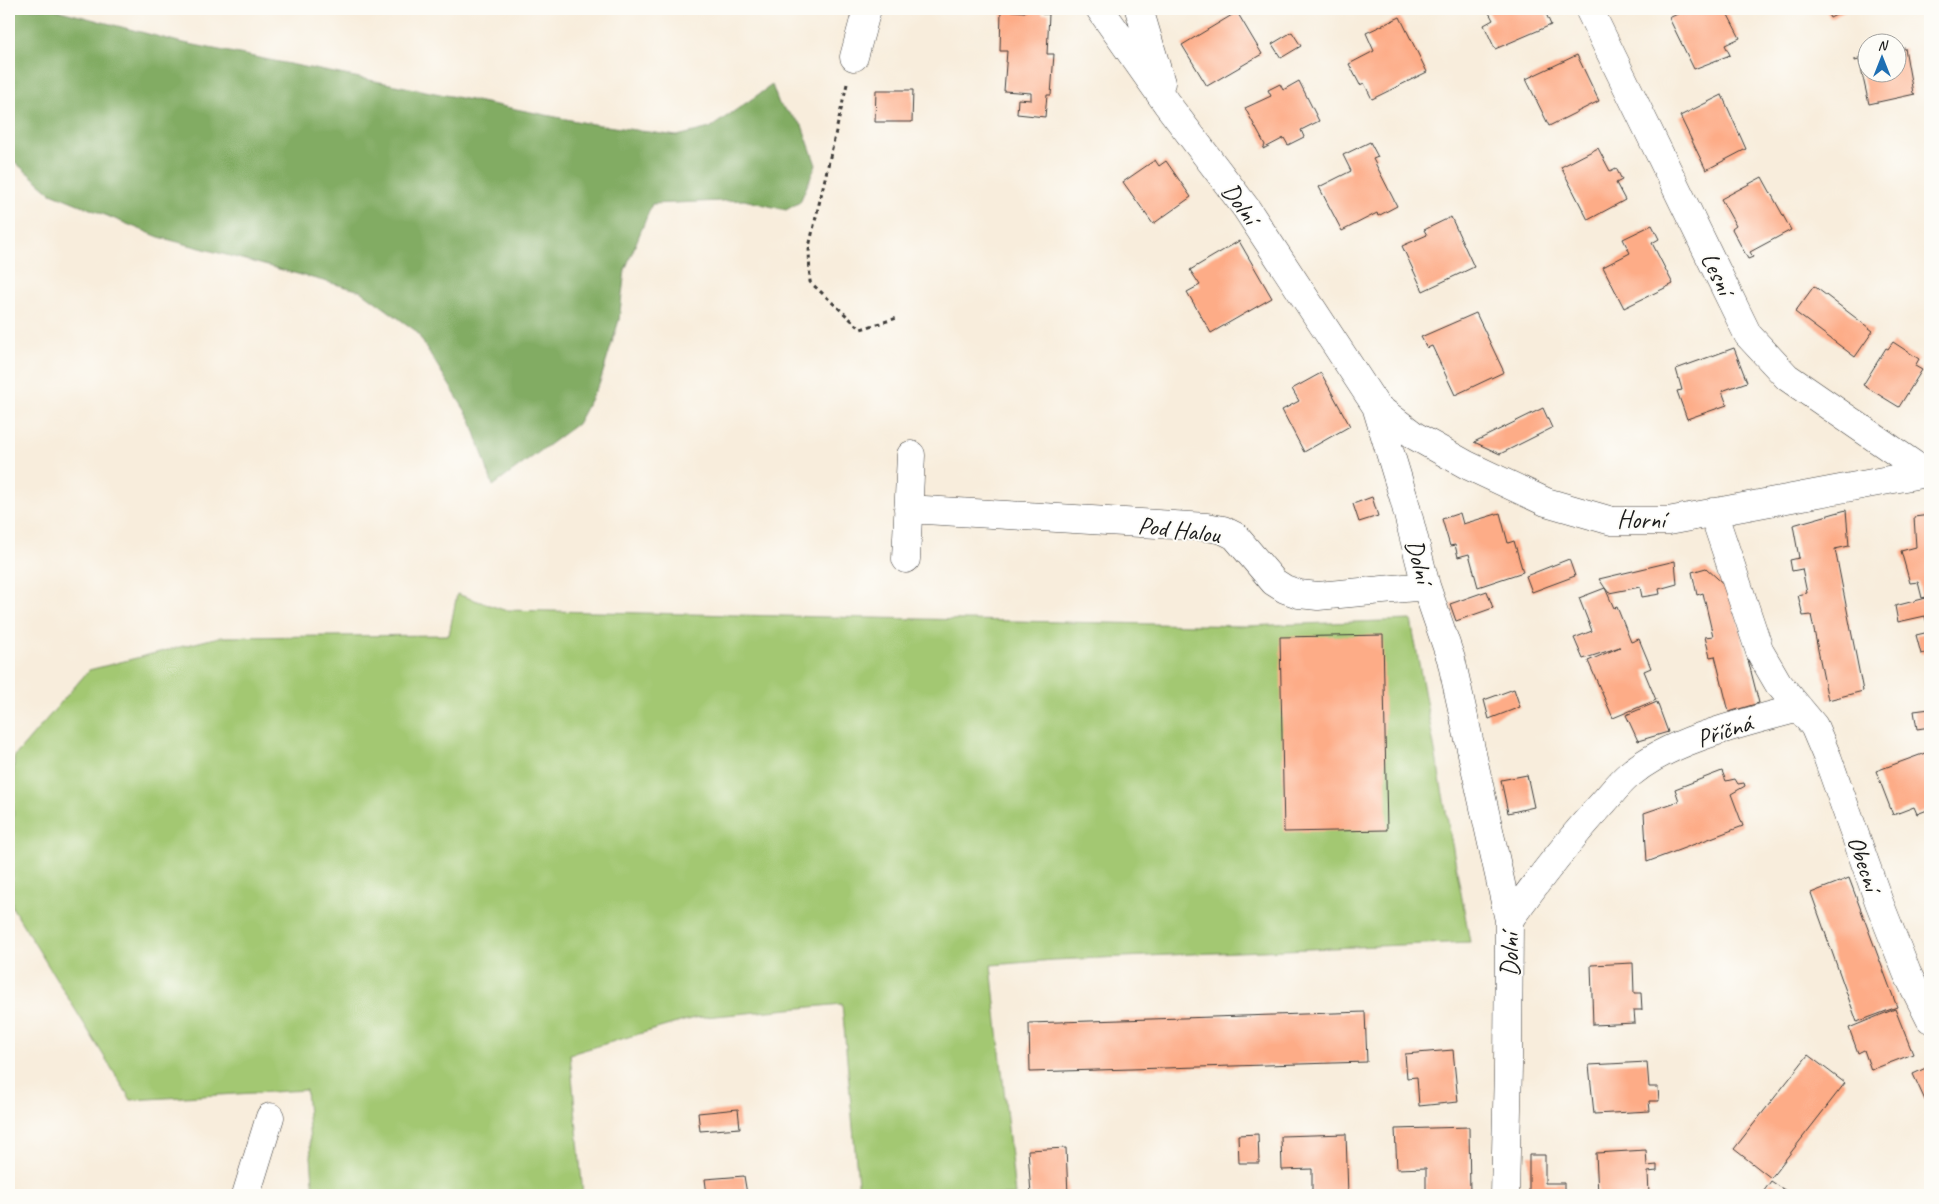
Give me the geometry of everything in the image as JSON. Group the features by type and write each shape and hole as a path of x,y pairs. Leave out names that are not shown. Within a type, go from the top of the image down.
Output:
{"street":[{"path":"854,57 867,9"},
{"name":"Dolní","path":"1100,9 1167,104 1246,208 1376,406 1404,499 1426,586 1451,658 1509,920 1506,1195"},
{"path":"1139,9 1167,104"},
{"name":"Lesní","path":"1589,9 1748,335 1787,377 1928,474"},
{"name":"Horní","path":"1376,406 1415,436 1467,465 1546,502 1612,521 1668,521 1928,474"},
{"path":"906,559 911,456"},
{"name":"Pod Halou","path":"908,509 1223,530 1235,536 1274,582 1285,589 1299,594 1318,596 1426,586"},
{"path":"1713,512 1760,652 1778,683 1799,708"},
{"name":"Příčná","path":"1509,920 1586,822 1630,774 1670,749 1739,724 1799,708"},
{"name":"Obecní","path":"1799,708 1814,726 1828,758 1879,902 1907,973 1930,1019"},
{"path":"246,1195 270,1118"}],"path":[{"path":"854,57 809,247 810,282 861,329 897,318"}],"green space":[{"path":"9,9 53,9 179,42 586,123 677,136 710,128 772,85 779,104 802,125 816,165 800,202 786,210 744,200 652,204 625,270 619,320 600,382 577,424 493,486 471,420 416,331 361,291 159,237 51,193 9,157"},
{"path":"457,594 504,610 1246,626 1411,620 1470,942 1054,960 991,965 1015,1195 859,1195 842,1004 694,1018 570,1054 583,1195 314,1195 306,1090 131,1100 12,907 14,757 89,670 219,637 449,635"}],"building":[{"path":"1025,9 1043,9 1042,14 1049,14 1047,54 1054,54 1051,95 1047,95 1045,117 1017,114 1018,99 1031,100 1031,93 1004,91 1007,51 1000,51 1001,10 1025,12"},
{"path":"1487,9 1544,9 1551,25 1495,49 1484,25 1493,20"},
{"path":"1688,9 1725,9 1740,38 1725,45 1730,55 1694,69 1669,18"},
{"path":"1825,9 1848,9 1830,18"},
{"path":"1237,12 1262,54 1207,86 1182,45"},
{"path":"1400,17 1427,72 1372,99 1364,83 1360,85 1349,64 1374,51 1366,33"},
{"path":"1292,32 1301,46 1281,58 1272,44"},
{"path":"1906,54 1913,93 1915,94 1869,104 1864,82 1906,82"},
{"path":"1577,55 1599,101 1549,126 1526,79"},
{"path":"1299,81 1319,121 1301,130 1304,137 1288,145 1284,138 1263,149 1265,145 1245,108 1271,96 1268,90 1280,84 1283,90"},
{"path":"876,90 913,90 912,122 875,122"},
{"path":"1722,95 1746,149 1706,170 1680,116"},
{"path":"1370,142 1378,157 1373,159 1397,206 1378,216 1377,213 1342,231 1319,187 1351,171 1343,155"},
{"path":"1598,148 1610,171 1616,168 1622,180 1616,183 1625,200 1588,220 1561,167"},
{"path":"1155,160 1159,166 1166,161 1191,197 1153,224 1123,182"},
{"path":"1762,177 1791,230 1750,252 1753,257 1748,259 1732,229 1736,226 1721,199"},
{"path":"1451,217 1474,267 1423,291 1402,246 1427,235 1424,230"},
{"path":"1652,225 1659,239 1652,243 1673,284 1624,308 1603,267 1630,253 1623,239"},
{"path":"1239,241 1272,298 1211,333 1187,292 1200,285 1190,270"},
{"path":"1814,286 1873,331 1855,357 1795,312"},
{"path":"1476,313 1504,372 1455,395 1432,346 1427,348 1421,337"},
{"path":"1893,342 1919,359 1915,366 1922,370 1899,407 1863,385 1886,348 1888,349"},
{"path":"1734,348 1747,382 1722,391 1727,405 1687,419 1677,391 1682,390 1676,369"},
{"path":"1321,373 1350,426 1304,452 1282,410 1299,401 1292,389"},
{"path":"1543,408 1552,428 1500,454 1474,442"},
{"path":"1372,497 1378,516 1359,522 1353,504"},
{"path":"1846,510 1849,546 1835,549 1863,691 1828,700 1811,615 1803,616 1798,595 1807,593 1802,569 1792,571 1790,560 1799,558 1793,525"},
{"path":"1460,513 1463,524 1500,513 1508,543 1514,541 1523,572 1478,587 1469,554 1458,557 1455,545 1450,546 1442,519"},
{"path":"1930,515 1930,596 1922,598 1918,582 1910,583 1901,551 1916,547 1914,517"},
{"path":"1569,559 1575,576 1532,592 1526,576"},
{"path":"1675,561 1677,584 1659,589 1660,594 1642,597 1640,587 1609,593 1599,579"},
{"path":"1706,568 1728,588 1759,703 1729,712 1715,656 1710,657 1705,637 1713,636 1703,593 1697,595 1692,572"},
{"path":"1605,588 1614,608 1617,607 1631,642 1639,639 1651,668 1644,671 1656,700 1613,718 1588,661 1620,647 1583,659 1574,638 1592,631 1579,598"},
{"path":"1487,591 1493,608 1456,621 1450,604"},
{"path":"1930,597 1930,652 1921,654 1916,635 1929,632 1925,616 1898,622 1895,606"},
{"path":"1383,635 1387,830 1284,832 1280,637"},
{"path":"1514,689 1520,707 1489,719 1484,700"},
{"path":"1657,702 1668,732 1638,741 1626,715"},
{"path":"1930,709 1930,727 1917,729 1914,711"},
{"path":"1925,753 1930,766 1930,809 1917,814 1914,807 1893,815 1876,771"},
{"path":"1722,771 1726,781 1735,779 1738,784 1744,783 1745,786 1731,794 1743,826 1647,862 1644,813 1679,801 1675,789"},
{"path":"1527,775 1534,807 1508,813 1501,780"},
{"path":"1849,878 1897,1007 1857,1022 1811,893"},
{"path":"1633,963 1634,993 1641,993 1642,1010 1634,1010 1635,1023 1593,1025 1591,965"},
{"path":"1895,1009 1913,1054 1871,1070 1864,1050 1858,1053 1849,1028"},
{"path":"1365,1012 1367,1062 1030,1072 1029,1023"},
{"path":"1453,1050 1458,1102 1419,1106 1417,1077 1407,1078 1405,1054"},
{"path":"1808,1055 1845,1083 1771,1178 1734,1149"},
{"path":"1647,1062 1649,1087 1658,1087 1659,1101 1649,1101 1650,1111 1594,1114 1589,1065"},
{"path":"1930,1066 1930,1111 1913,1074"},
{"path":"738,1109 740,1128 700,1131 698,1113"},
{"path":"1469,1127 1470,1195 1426,1195 1426,1168 1397,1169 1395,1129"},
{"path":"1258,1134 1259,1163 1239,1163 1238,1135"},
{"path":"1346,1134 1348,1195 1312,1195 1312,1169 1282,1170 1281,1136"},
{"path":"1066,1148 1068,1195 1031,1195 1028,1150"},
{"path":"1646,1150 1647,1166 1657,1165 1657,1171 1648,1172 1649,1195 1598,1195 1596,1153"},
{"path":"1529,1155 1545,1155 1545,1183 1564,1183 1564,1195 1529,1195"},
{"path":"744,1176 747,1194 707,1195 705,1179"},
{"path":"1771,1181 1792,1195 1761,1195"}]}
